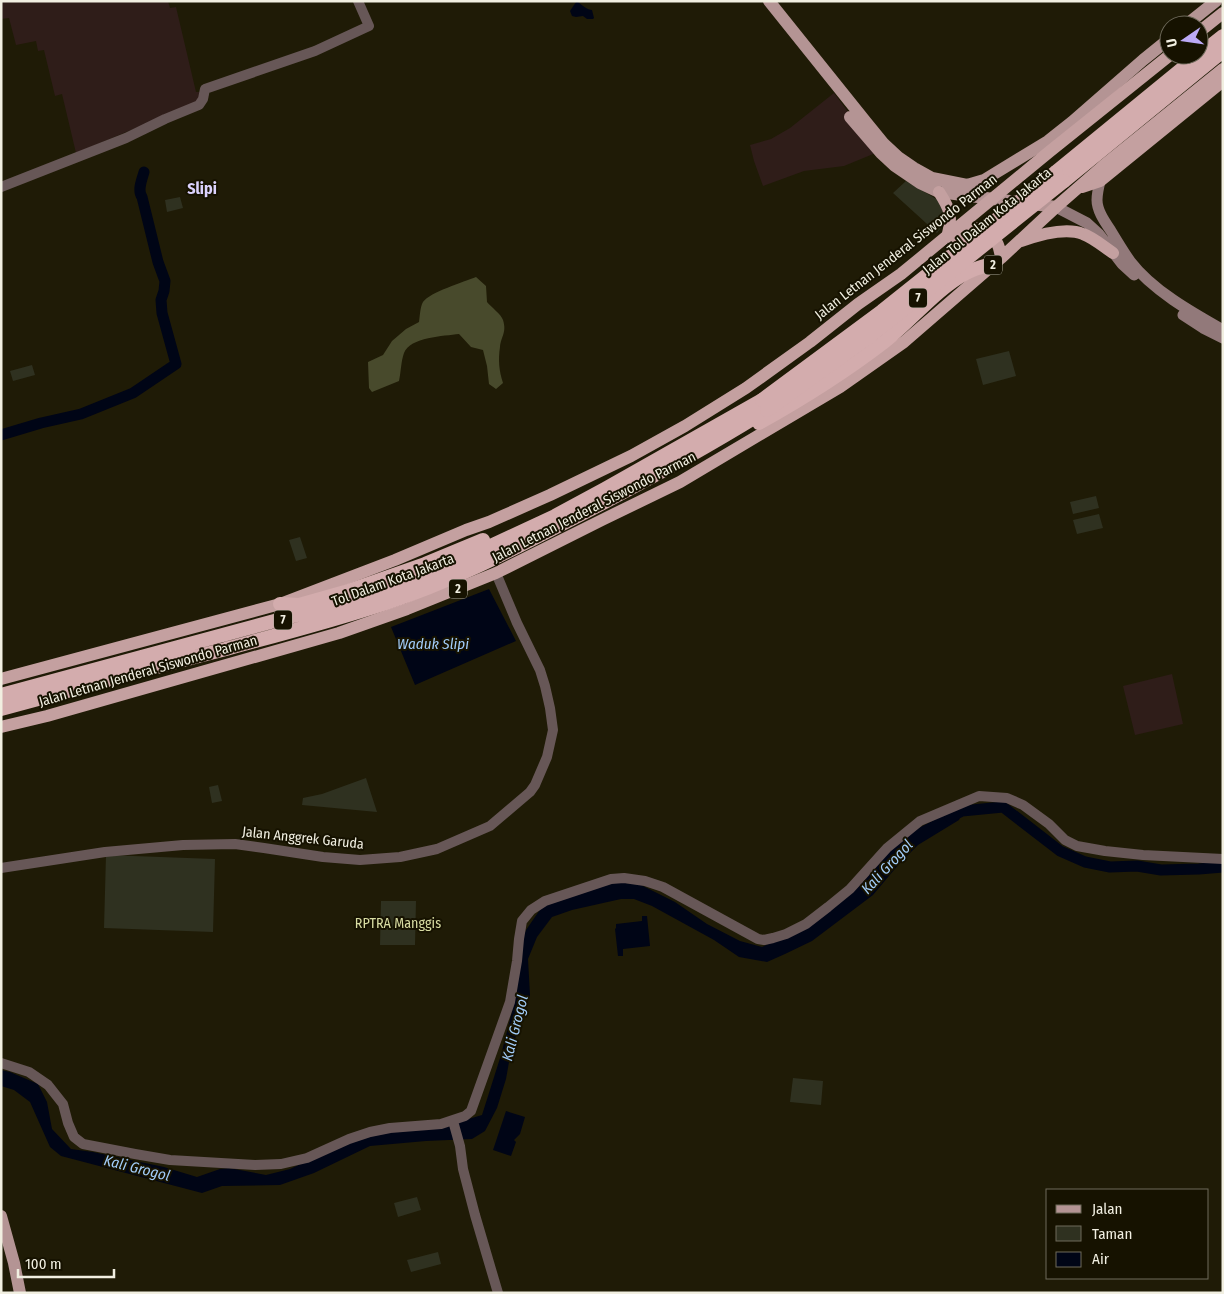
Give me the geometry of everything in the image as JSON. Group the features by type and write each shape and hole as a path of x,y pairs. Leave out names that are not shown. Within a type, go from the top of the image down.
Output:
{"highway":[{"path":"1209,24 1223,13"},
{"name":"Jalan Tol Dalam Kota Jakarta","path":"1209,47 1223,36"},
{"name":"Jalan Tol Dalam Kota Jakarta","path":"764,405 884,325 1223,51"},
{"name":"Jalan Letnan Jenderal Siswondo Parman","path":"1,679 280,604 389,563 489,522 631,456 685,426 746,388 810,342 947,237 1049,152 1065,133 1100,110 1159,64"},
{"name":"Jalan Tol Dalam Kota Jakarta","path":"764,405 1187,65"},
{"name":"Jalan Letnan Jenderal Siswondo Parman","path":"1,727 75,708 338,633 414,607 496,573 680,482 840,387 904,342 998,261 1103,166 1223,69"},
{"path":"1079,188 1100,181 1223,81"},
{"path":"1049,152 1044,170 1044,191 1056,207"},
{"path":"939,192 949,210 950,222 947,237"},
{"path":"732,431 754,426 820,386 884,342 952,282 966,273 998,261 999,247 996,240 988,231 980,227 970,230 946,244 933,248"},
{"path":"1018,242 1056,232 1074,231 1091,238 1113,253"},
{"name":"Tol Dalam Kota Jakarta","path":"1,709 367,609 452,578 636,486 732,431 764,405"},
{"name":"Tol Dalam Kota Jakarta","path":"1,695 378,593 454,563 554,516 764,405"},
{"path":"280,604 299,605 345,592 425,564 523,524 554,516"},
{"path":"1,718 103,690 120,683 131,675"}],"main road":[{"path":"758,1 865,135 899,169 920,183 939,192 1056,207 1087,223 1099,234 1122,264 1151,291 1205,324 1223,338"},
{"path":"769,1 884,144 898,157 932,178 967,185 984,180 1048,141 1065,133 1089,108 1159,47"},
{"path":"1198,15 1216,1"},
{"path":"1103,166 1097,200 1107,225 1131,262 1187,313"},
{"path":"1205,324 1223,330"},
{"path":"1,1216 20,1293"},
{"path":"1,1248 11,1293"}],"street":[{"path":"1,187 118,141 199,105 203,99 205,89 315,51 369,26 358,1"},
{"name":"Jalan Anggrek Garuda","path":"1,868 105,852 183,845 235,844 323,857 360,860 400,857 437,849 490,826 523,798 535,785 547,757 552,730 550,708 540,670 496,573"},
{"path":"1,1063 29,1072 48,1084 63,1104 68,1124 74,1137 83,1144 158,1158 255,1165 281,1164 307,1158 349,1139 370,1132 390,1128 428,1126 454,1122 471,1110 510,1002 522,921 531,910 546,900 611,879 624,878 645,881 663,887 758,939 773,938 802,926 828,907 856,882 887,848 920,821 979,796 1007,798 1023,805 1049,824 1065,840 1077,846 1143,855 1223,859"},
{"path":"454,1122 463,1169 498,1293"}],"shaded area":[{"path":"1,1 168,1 170,8 176,7 196,92 201,92 198,102 76,153 62,94 55,96 44,50 38,51 36,41 16,45 9,18 1,19"},
{"path":"834,93 878,152 844,166 804,171 763,186 750,145 771,139 790,128"},
{"path":"1172,674 1183,724 1135,735 1123,686"}],"green space":[{"path":"906,181 938,200 945,208 946,221 937,233 893,193"},
{"path":"180,197 183,208 167,212 165,200"},
{"path":"476,277 486,286 487,302 503,320 504,331 499,361 503,383 496,389 489,384 483,350 471,347 459,334 420,340 407,348 402,359 399,381 372,392 369,388 368,362 383,355 392,341 406,329 419,322 422,304 427,298"},
{"path":"1009,351 1016,376 983,385 976,359"},
{"path":"32,365 35,375 13,381 10,371"},
{"path":"1096,496 1099,508 1073,514 1070,502"},
{"path":"1099,514 1103,528 1077,534 1073,520"},
{"path":"300,537 307,558 296,561 289,540"},
{"path":"366,778 377,812 302,805 303,798 322,794"},
{"path":"218,785 222,801 212,803 209,787"},
{"path":"106,855 215,859 213,932 104,928"},
{"name":"RPTRA Manggis","path":"381,901 416,901 415,945 380,945"},
{"path":"793,1078 823,1081 821,1105 790,1102"},
{"path":"417,1197 421,1210 398,1217 394,1203"},
{"path":"438,1252 441,1264 411,1272 407,1260"}],"water":[{"path":"577,1 584,7 592,10 593,19 587,19 583,16 572,16 570,11"},
{"name":"Waduk Slipi","path":"489,589 516,641 415,685 391,627"},
{"path":"965,804 959,820 918,845 873,895 812,941 767,962 739,957 714,940 652,906 634,899 621,899 572,910 552,917 537,937 528,959 530,995 511,1051 506,1079 497,1108 485,1131 472,1139 370,1146 314,1173 280,1185 222,1186 202,1193 61,1156 50,1147 30,1102 14,1090 1,1086 1,1070 38,1084 47,1102 52,1129 71,1149 164,1167 197,1177 229,1168 266,1175 290,1169 364,1134 445,1126 482,1115 501,1055 517,992 519,947 526,930 546,901 618,882 641,885 675,902 707,924 740,941 762,947 793,932 909,833"},
{"path":"642,916 647,916 650,946 623,949 623,956 618,956 616,924 642,921"},
{"path":"506,1111 525,1117 520,1134 514,1140 516,1142 511,1156 493,1150"}],"waterway":[{"path":"1,435 81,414 133,393 176,364 162,313 161,300 165,281 158,262 140,191 144,172"},
{"name":"Kali Grogol","path":"950,817 962,811 1003,807 1060,851 1085,862 1110,867 1137,866 1161,870 1223,867"}],"district":[{"name":"Slipi","path":"202,188"}]}
